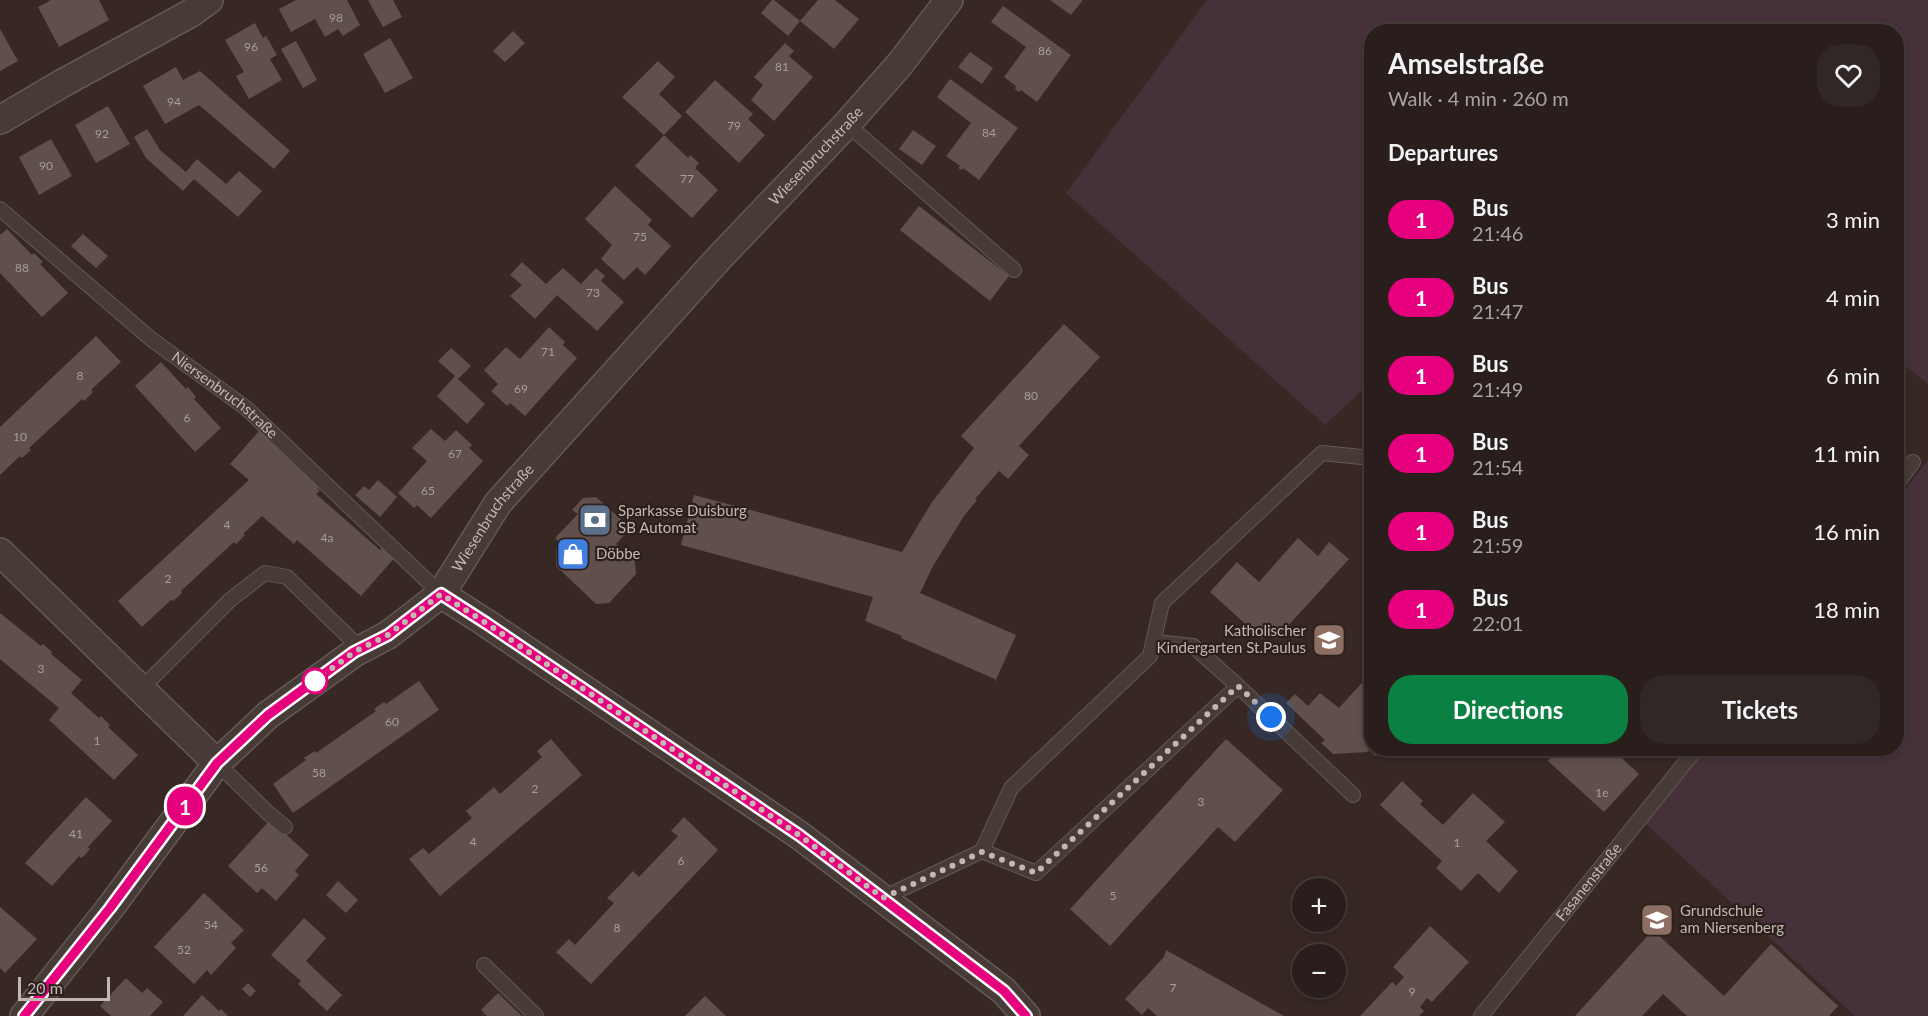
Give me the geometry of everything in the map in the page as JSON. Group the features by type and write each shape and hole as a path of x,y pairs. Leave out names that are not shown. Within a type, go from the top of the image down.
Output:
{"street":[{"path":"0,120 190,13 209,0"},
{"name":"Wiesenbruchstraße","path":"24,1016 110,908 217,763 268,715 361,649 388,635 441,594 498,502 720,257 847,124 900,64 949,0"},
{"path":"0,552 217,763"},
{"path":"441,594 799,835 1004,991 1026,1016"}],"lane":[{"path":"847,124 1014,270"},
{"name":"Niersenbruchstraße","path":"0,209 151,339 246,408 441,594"},
{"path":"883,898 982,852 1011,788 1150,656 1162,603 1322,453 1364,457"},
{"path":"1904,474 1913,462"},
{"path":"141,689 230,600 265,573 287,577 361,649"},
{"path":"1153,642 1193,646 1353,795"},
{"path":"982,852 1036,873 1238,686"},
{"name":"Fasanenstraße","path":"1482,1016 1691,756"},
{"path":"217,763 285,827"},
{"path":"484,965 536,1016"}],"shaded area":[{"path":"1207,0 1928,0 1928,384 1904,364 1904,24 1364,24 1364,389 1325,425 1066,193"},
{"path":"1928,460 1928,1016 1855,1016 1646,824 1699,756 1904,756 1904,491"}],"building":[{"path":"51,0 99,0 109,20 59,47 38,7"},
{"path":"296,0 347,0 360,25 343,36 338,29 325,37 315,19 291,32 279,9"},
{"path":"368,0 393,0 402,17 383,27"},
{"path":"772,0 800,21 788,36 761,13"},
{"path":"818,0 835,0 859,19 834,49 800,21"},
{"path":"1050,0 1083,0 1071,15"},
{"path":"1003,6 1071,55 1037,102 1021,90 1019,92 1015,89 1016,86 1004,77 1026,47 991,22"},
{"path":"255,23 263,38 266,36 277,55 270,59 282,80 249,99 236,76 244,72 225,40"},
{"path":"0,29 18,61 0,71"},
{"path":"513,31 525,43 505,62 493,51"},
{"path":"390,38 413,78 385,93 363,54"},
{"path":"296,41 317,80 303,88 281,49"},
{"path":"785,43 794,51 789,56 813,77 774,121 751,100 763,85 754,77"},
{"path":"970,52 993,68 982,84 958,67"},
{"path":"658,61 675,77 659,94 682,116 664,135 622,97"},
{"path":"176,67 183,80 200,71 290,151 274,169 199,105 165,124 143,86"},
{"path":"950,79 1018,128 979,180 963,168 962,170 958,168 960,166 946,156 971,123 937,97"},
{"path":"715,80 753,114 748,119 765,135 739,163 685,112"},
{"path":"108,106 130,144 96,163 75,125"},
{"path":"147,129 160,150 186,172 197,159 226,184 239,171 262,191 238,217 194,179 183,191 146,158 134,137"},
{"path":"913,130 936,146 922,165 899,149"},
{"path":"664,135 688,158 690,155 699,163 695,168 718,190 692,218 635,166"},
{"path":"51,139 72,176 39,195 19,157"},
{"path":"615,186 652,220 648,225 671,246 645,275 637,267 624,280 601,259 612,245 585,219"},
{"path":"919,206 1009,276 990,301 900,230"},
{"path":"7,229 32,255 34,253 43,262 40,264 68,293 42,317 0,273 0,235"},
{"path":"83,234 108,256 96,268 71,246"},
{"path":"522,262 546,284 563,268 581,284 596,268 605,276 601,281 624,302 597,331 557,295 535,319 510,296 522,285 510,275"},
{"path":"1064,324 1100,357 1019,446 1029,455 1008,479 999,471 975,499 977,500 964,516 933,566 920,593 1016,635 995,682 995,679 865,621 873,597 681,545 694,495 739,507 740,505 740,507 902,552 932,502 974,448 961,436"},
{"path":"549,327 565,342 563,345 577,358 525,416 510,403 507,406 491,391 498,384 484,370 506,347 520,359"},
{"path":"96,336 121,362 91,390 93,392 84,401 82,399 29,448 31,450 22,458 20,456 0,475 0,427"},
{"path":"451,348 471,366 458,379 485,404 467,424 437,396 455,376 438,361"},
{"path":"161,362 186,389 188,387 196,397 194,399 221,428 195,452 135,386"},
{"path":"431,429 445,441 456,430 472,445 469,448 483,461 431,518 417,505 414,508 398,493 427,461 412,448"},
{"path":"259,431 321,485 317,488 320,491 316,494 380,550 384,545 397,555 361,596 297,540 294,544 262,516 236,544 234,542 181,591 182,593 142,627 118,601 249,480 230,464"},
{"path":"378,480 397,497 380,517 355,495 364,486 369,490"},
{"path":"596,497 623,521 624,535 616,544 635,561 636,574 609,603 596,604 556,566 556,549 561,544 555,538 578,514 572,510 583,498"},
{"path":"1298,538 1318,556 1329,542 1349,559 1276,639 1268,632 1262,639 1210,592 1237,562 1259,582"},
{"path":"0,613 41,646 43,644 52,652 51,654 82,680 71,693 99,718 101,716 110,725 108,727 138,755 114,780 49,720 59,708 0,659"},
{"path":"419,681 439,710 293,813 273,784 306,760 304,758 315,751 316,753 376,711 374,709 384,702 386,704"},
{"path":"1364,681 1364,752 1333,754 1321,743 1325,740 1286,703 1295,694 1308,706 1320,693 1339,708"},
{"path":"551,739 582,775 440,896 409,859 423,848 429,854 472,818 466,811 494,787 500,794 542,757 537,751"},
{"path":"1226,739 1283,790 1235,842 1218,827 1110,946 1070,909"},
{"path":"1552,756 1620,756 1639,774 1604,812 1548,761"},
{"path":"1402,781 1423,801 1420,804 1443,825 1473,793 1505,822 1486,841 1518,871 1499,893 1478,873 1461,891 1436,868 1442,861 1380,805"},
{"path":"86,797 112,821 88,847 90,849 84,856 81,858 79,856 52,886 25,863"},
{"path":"684,817 718,850 591,984 556,952 569,939 575,945 614,903 607,898 633,871 639,877 678,836 671,831"},
{"path":"270,820 309,855 295,871 299,875 276,901 262,888 257,893 228,866"},
{"path":"338,881 358,900 346,913 326,895"},
{"path":"204,893 244,930 231,943 236,948 211,975 207,970 194,984 154,947"},
{"path":"0,907 37,939 5,973 0,968"},
{"path":"304,918 326,938 306,961 342,995 327,1011 298,984 301,981 271,955"},
{"path":"1430,926 1469,962 1432,1002 1427,998 1420,1007 1424,1011 1419,1016 1360,1016 1392,982 1396,986 1404,977 1393,967"},
{"path":"1653,930 1724,996 1771,944 1838,1006 1829,1016 1687,1016 1663,994 1642,1016 1575,1016"},
{"path":"1166,950 1284,1016 1157,1016 1148,1008 1142,1015 1125,999 1164,957"},
{"path":"126,978 142,993 147,988 163,1002 150,1016 111,1016 100,1006"},
{"path":"248,983 256,991 250,997 242,989"},
{"path":"498,993 522,1016 487,1016 481,1010"},
{"path":"202,995 219,1011 221,1009 228,1016 183,1016"},
{"path":"705,996 726,1016 685,1016"}],"bus line":[{"name":"1","path":"24,1016 110,908 217,763 268,715 354,652 388,635 441,594 799,835 1004,991 1026,1016"}],"place":[{"name":"Sparkasse Duisburg SB Automat","path":"595,520"},
{"name":"Döbbe","path":"573,554"},
{"name":"Katholischer Kindergarten St.Paulus","path":"1329,640"},
{"name":"Grundschule am Niersenberg","path":"1657,920"}],"route":[{"path":"315,681 354,652 388,635 441,594 799,835 883,898 982,852 1036,873 1238,686 1271,717"}]}
